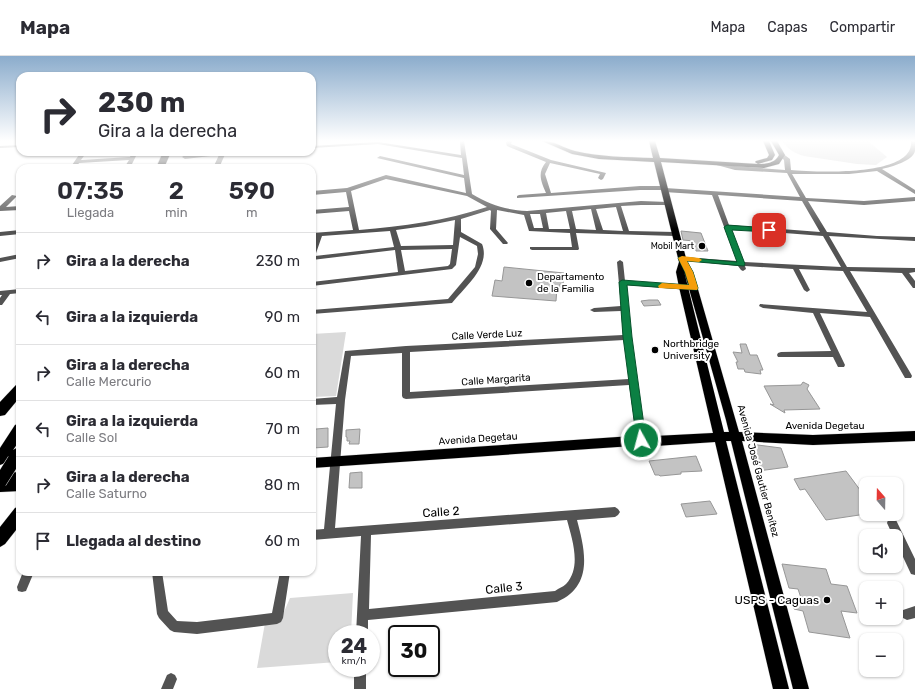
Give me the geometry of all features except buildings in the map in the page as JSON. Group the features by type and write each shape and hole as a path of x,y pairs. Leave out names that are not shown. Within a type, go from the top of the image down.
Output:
{"highway":[{"path":"0,411 16,393"},
{"path":"0,459 16,435"},
{"path":"0,482 16,458"},
{"path":"0,539 16,518"}],"main road":[{"name":"Avenida José Gautier Benítez","path":"659,171 682,260 689,272 694,288 735,436 801,689"},
{"name":"Avenida José Gautier Benítez","path":"682,260 680,272 683,288 781,689"},
{"name":"Avenida Degetau","path":"316,463 644,440 685,440 719,435"},
{"name":"Avenida Degetau","path":"644,440 654,437 719,435 813,440 915,436"},
{"path":"685,440 708,441 724,455"},
{"path":"0,478 16,477"},
{"path":"0,487 16,486"}],"street":[{"path":"437,171 466,177"},
{"path":"465,171 469,195"},
{"path":"542,171 541,174 549,195"},
{"path":"592,171 603,173 601,178"},
{"path":"780,171 858,173 870,171"},
{"path":"788,171 908,376"},
{"path":"880,171 915,192"},
{"path":"316,193 348,190 386,177 469,195 494,210 493,228 505,243"},
{"path":"518,197 640,188 864,203 915,200"},
{"path":"348,190 356,231"},
{"path":"714,193 742,267"},
{"path":"0,209 14,196"},
{"path":"316,234 392,228 458,217 490,208 510,212 527,213 618,205 668,204"},
{"path":"618,205 626,233"},
{"path":"593,207 600,232"},
{"path":"0,209 16,208"},
{"path":"316,212 351,209"},
{"path":"532,248 576,249 569,209"},
{"path":"543,211 546,231"},
{"path":"527,213 531,230 675,234"},
{"path":"316,284 450,268 453,265 456,247 458,217"},
{"path":"727,227 877,238 915,239"},
{"path":"392,228 398,248 402,274"},
{"path":"0,234 16,232"},
{"path":"316,312 450,301 478,266 481,254 480,245 458,233"},
{"path":"316,246 320,234"},
{"path":"316,257 398,248 456,247"},
{"path":"0,260 16,257"},
{"path":"682,260 742,267 914,270"},
{"path":"620,262 633,382 644,440"},
{"path":"795,267 807,290"},
{"path":"904,271 915,286"},
{"path":"622,282 694,288"},
{"path":"0,293 16,291"},
{"path":"0,303 8,292"},
{"path":"763,306 872,315"},
{"path":"594,310 625,308"},
{"path":"815,310 841,365"},
{"name":"Calle Verde Luz","path":"341,400 348,353 628,337"},
{"name":"Calle Margarita","path":"406,349 406,396 633,382"},
{"path":"781,356 836,354"},
{"path":"316,402 341,400 329,534"},
{"name":"Calle 2","path":"316,535 615,512"},
{"name":"Calle 3","path":"363,615 557,596 570,587 580,571 579,548 571,516"},
{"path":"892,523 915,570"},
{"path":"362,625 366,531"},
{"path":"22,587 27,576"},
{"path":"158,576 164,614 174,626 197,628 277,618 284,576"},
{"path":"360,677 360,689"}],"shaded area":[{"path":"346,332 336,396 316,397 316,334"},
{"path":"353,593 351,625 328,625 328,663 257,668 265,623 280,621 290,598"}],"slow traffic":[{"path":"662,286 694,288 689,272 682,258 699,260"}],"place":[{"name":"Mobil Mart","path":"702,246"},
{"name":"Departamento de la Familia","path":"529,283"},
{"name":"Northbridge University","path":"655,350"},
{"name":"USPS - Caguas","path":"827,600"}],"route":[{"path":"641,440 622,282 694,288 689,272 682,258 741,264 727,227 769,230"}]}
